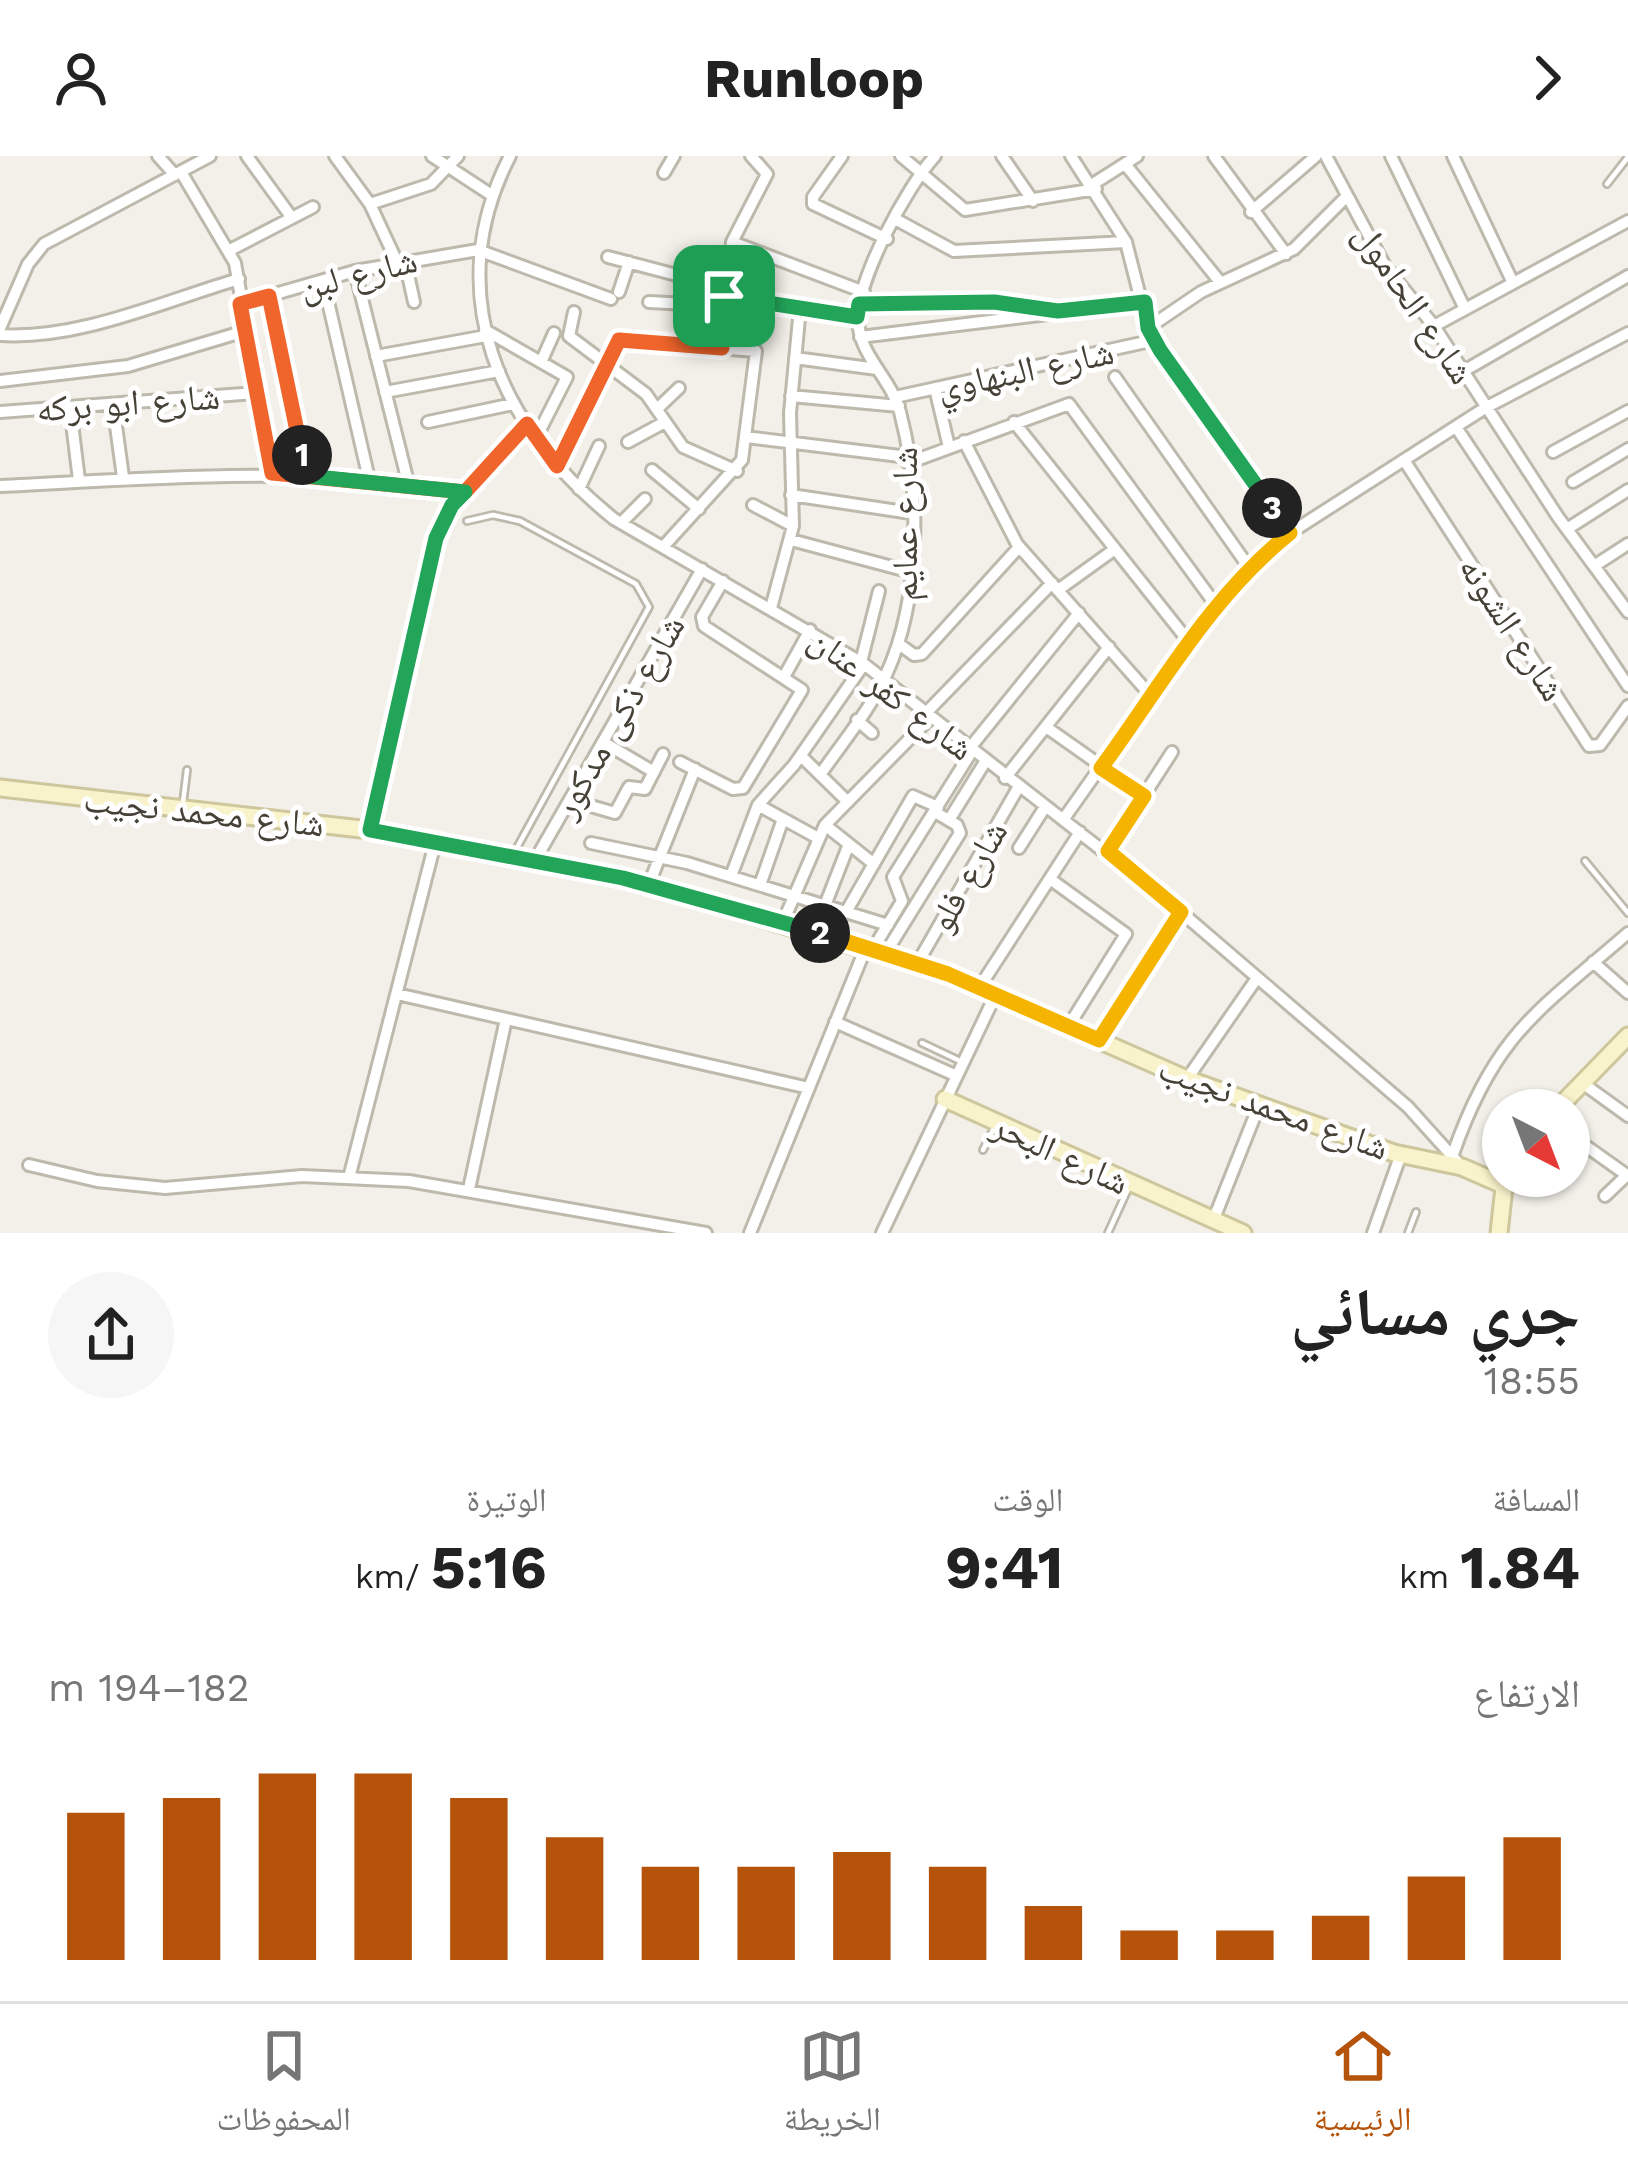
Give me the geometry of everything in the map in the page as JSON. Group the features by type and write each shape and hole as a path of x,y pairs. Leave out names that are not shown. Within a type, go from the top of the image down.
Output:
{"street":[{"path":"158,156 178,174 230,250 272,473"},
{"path":"210,156 44,244 28,264 0,331 42,334 239,279"},
{"path":"248,156 292,218"},
{"path":"335,156 370,204 401,262 415,302"},
{"path":"432,156 493,196"},
{"path":"370,204 410,194 458,156"},
{"name":"شارع كفر عنان","path":"510,156 478,250 486,333 512,404 557,466 621,524 862,663 1018,788 1108,851 1408,1107 1457,1161"},
{"path":"664,173 674,156"},
{"path":"722,348 732,242 766,179 765,169 751,156"},
{"path":"842,156 812,200 887,239"},
{"path":"902,156 965,210 1095,187 1137,156"},
{"path":"860,304 895,219 934,156"},
{"path":"1002,156 1033,201"},
{"path":"1071,156 1126,242 1152,334 1290,533"},
{"path":"1214,156 1250,212 1286,254"},
{"path":"1250,212 1316,156"},
{"name":"شارع الحامول","path":"1326,156 1409,302 1433,326 1567,529 1628,612"},
{"path":"1391,156 1466,309"},
{"path":"1453,156 1513,283"},
{"path":"1124,164 1220,282"},
{"name":"شارع الحامول","path":"1152,334 1220,282 1286,254 1346,197"},
{"path":"230,250 313,207"},
{"path":"895,219 954,250 1126,242"},
{"path":"1433,326 1628,221"},
{"path":"732,242 860,304"},
{"path":"478,250 615,295 629,262"},
{"name":"شارع لبن","path":"240,304 355,271 478,250"},
{"path":"608,257 725,292 800,308 994,302 1058,311"},
{"path":"355,271 408,482"},
{"path":"1462,372 1628,276"},
{"path":"323,280 369,479"},
{"path":"649,302 688,304 725,292"},
{"path":"269,296 306,476"},
{"path":"860,337 1145,302"},
{"name":"شارع عمايم","path":"820,775 884,680 899,644 910,572 908,460 897,402 860,337 860,304"},
{"path":"771,608 793,526 789,442 800,308"},
{"path":"574,312 568,335 657,409 683,447 737,470"},
{"path":"0,381 128,366 245,331"},
{"path":"376,356 486,333 562,370 568,382 536,438"},
{"path":"542,360 554,333"},
{"path":"1063,820 1215,604 1248,566 1290,533 1485,408 1628,333"},
{"name":"شارع البنهاوي","path":"791,396 897,402 935,388 1152,334"},
{"path":"557,466 619,340 754,350 746,437 737,470 663,547"},
{"path":"795,358 877,369"},
{"path":"386,392 499,371"},
{"path":"1115,377 1248,566"},
{"path":"657,409 679,388"},
{"path":"935,388 949,447"},
{"name":"شارع ابو بركه","path":"0,412 256,393"},
{"path":"113,404 123,477"},
{"path":"428,422 512,404"},
{"path":"746,437 908,460 1064,404 1215,604"},
{"path":"70,407 80,480"},
{"path":"1553,452 1628,411"},
{"path":"628,442 665,422"},
{"path":"1014,422 1190,642"},
{"path":"370,830 436,538 452,505 527,424"},
{"path":"1456,427 1628,686"},
{"path":"964,441 1019,547 1152,698"},
{"path":"579,489 599,446"},
{"path":"1573,482 1628,449"},
{"name":"شارع الشونه","path":"1404,460 1589,746 1600,745 1628,706"},
{"path":"652,470 699,509"},
{"path":"0,486 272,473 408,482 465,492"},
{"path":"1567,529 1628,490"},
{"path":"791,495 911,513"},
{"path":"621,524 645,500"},
{"path":"752,505 793,526"},
{"path":"790,540 910,572"},
{"path":"1594,566 1628,544"},
{"path":"899,644 917,656 922,654 1019,547"},
{"path":"783,922 825,825 1055,586 1114,549"},
{"name":"شارع ذكى مدكور","path":"534,862 702,569"},
{"path":"680,762 733,789 747,786 802,690 704,626 703,617 723,581"},
{"path":"731,876 758,805 801,756 862,663 879,591"},
{"path":"750,1233 836,1022 902,901 891,881 970,750 1079,613"},
{"path":"785,675 810,630"},
{"path":"1005,778 1109,647"},
{"path":"857,720 872,733"},
{"path":"1046,727 1144,796"},
{"path":"603,742 654,772"},
{"path":"1108,851 1172,752"},
{"path":"570,800 612,814 629,787 644,790 663,754"},
{"path":"801,756 848,802"},
{"path":"949,820 985,762"},
{"path":"649,884 695,770"},
{"name":"شارع محمد نجيب","path":"0,788 370,830 649,884 917,964 1186,1079 1401,1154 1457,1161 1482,1171"},
{"name":"شارع فلو","path":"917,964 1018,788"},
{"path":"846,912 913,796 960,833 875,950"},
{"path":"758,805 818,838"},
{"path":"1019,848 1045,807"},
{"path":"760,885 784,819"},
{"path":"825,825 874,864"},
{"path":"882,1233 957,1076 987,992 1080,832"},
{"path":"349,1178 435,843"},
{"path":"591,843 731,876 888,925"},
{"path":"815,932 849,844"},
{"path":"1049,879 1125,931 1126,938 1068,1028"},
{"path":"1099,1040 1181,912"},
{"path":"1457,1161 1472,1097 1505,1042 1628,932"},
{"path":"1593,962 1628,993"},
{"path":"1186,1079 1257,978"},
{"path":"397,994 809,1088"},
{"path":"469,1189 506,1018"},
{"path":"836,1022 957,1076"},
{"path":"1575,1089 1628,1036"},
{"path":"1581,1082 1628,1115"},
{"name":"شارع البحر","path":"946,1099 1243,1233"},
{"path":"1213,1221 1260,1103"},
{"path":"1590,1149 1628,1176 1605,1196"},
{"path":"1373,1233 1401,1154"},
{"path":"29,1165 97,1181 165,1188 302,1176 469,1189 589,1216 706,1233"},
{"path":"1499,1233 1502,1197"}],"lane":[{"path":"1606,184 1628,157"},
{"path":"467,521 493,515 520,520 636,584 649,607 511,858"},
{"path":"182,809 188,770"},
{"path":"1586,861 1628,913"},
{"path":"922,1043 963,1062"},
{"path":"983,1150 996,1124"},
{"path":"1108,1233 1129,1185"},
{"path":"1408,1233 1416,1211"}],"route":[{"path":"724,296 722,348 617,341 557,466 527,424 465,492 408,482 272,473 240,304 269,296 306,476 408,482 465,492 452,505 436,538 370,830 623,878 783,922 948,974 1099,1040 1181,912 1108,851 1144,796 1101,768 1215,604 1241,573 1290,533 1160,350 1148,328 1145,302 1058,311 994,302 859,304 857,317 724,296"}]}
